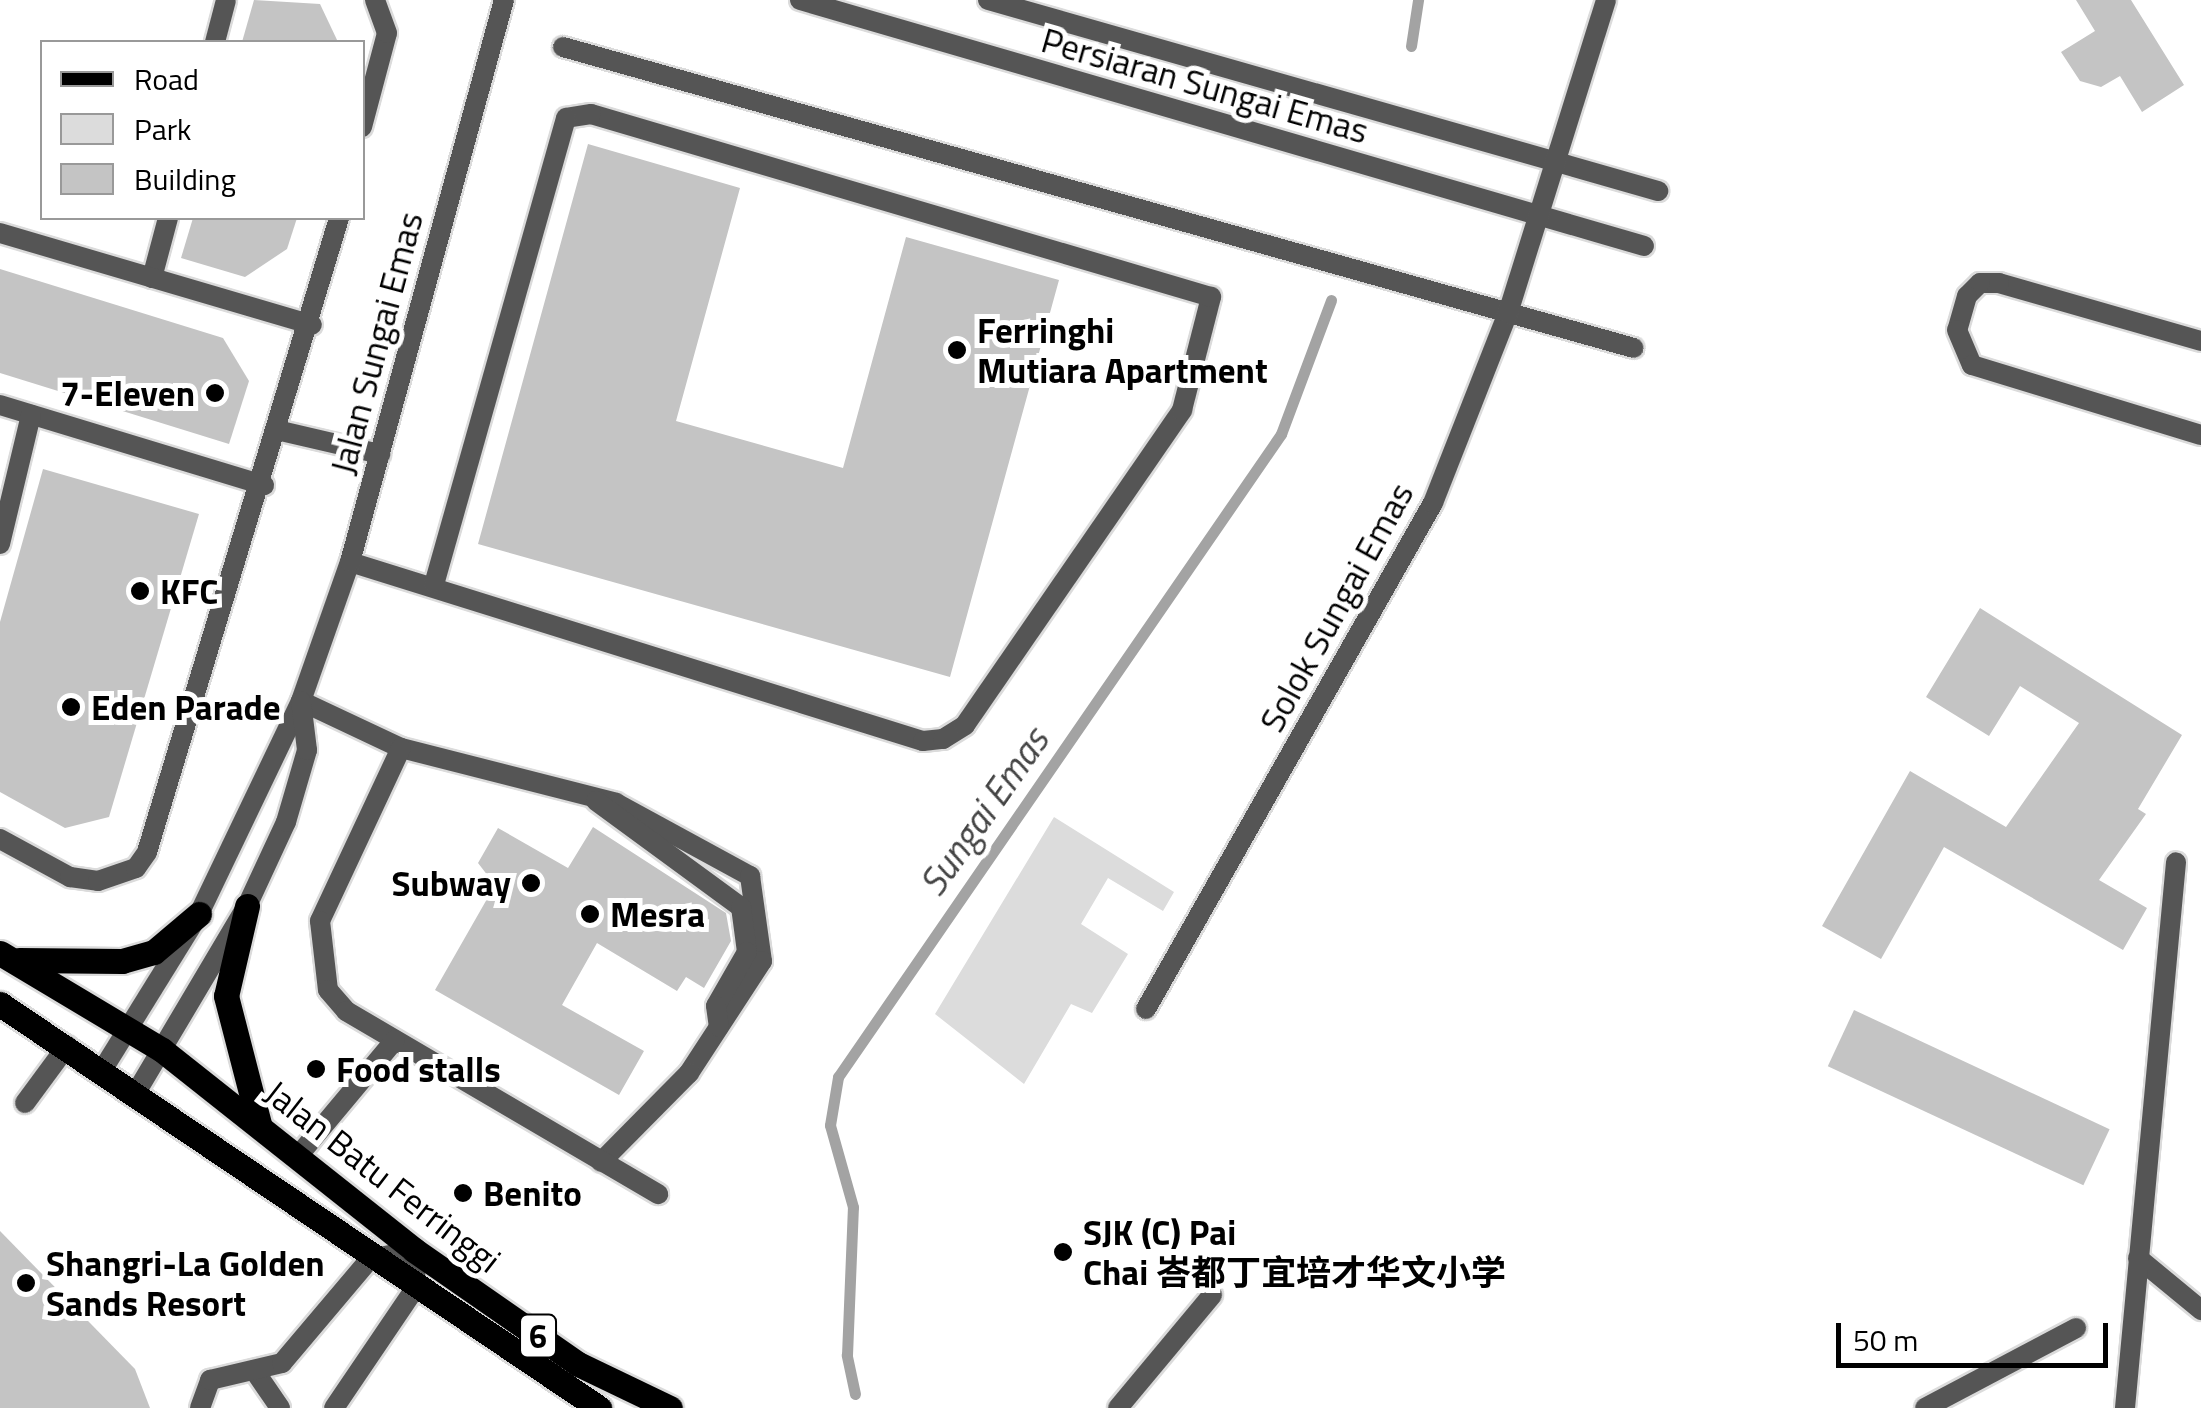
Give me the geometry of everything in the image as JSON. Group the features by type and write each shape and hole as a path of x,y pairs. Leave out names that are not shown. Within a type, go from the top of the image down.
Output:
{"main road":[{"path":"247,906 226,996 260,1124"},
{"path":"7,956 122,961 154,952 198,914"},
{"name":"6","path":"7,956 162,1050"},
{"name":"6","path":"0,1004 136,1091"},
{"name":"Jalan Batu Ferringgi","path":"162,1050 414,1250 578,1364 670,1408"},
{"name":"Jalan Batu Ferringgi","path":"136,1091 370,1258 599,1408"}],"street":[{"path":"215,40 226,0"},
{"path":"365,117 387,33 374,0"},
{"name":"Jalan Sungai Emas","path":"103,1069 198,914 301,701 350,562 504,0"},
{"name":"Persiaran Sungai Emas","path":"800,0 1644,246"},
{"name":"Persiaran Sungai Emas","path":"988,0 1658,191"},
{"name":"Solok Sungai Emas","path":"1146,1009 1434,504 1508,313 1550,160 1606,0"},
{"path":"562,46 1634,348"},
{"path":"350,562 435,582 922,740 943,739 965,725 1182,410 1211,297 591,114 566,118 435,582"},
{"path":"152,278 167,220"},
{"path":"0,839 70,877 98,881 136,868 264,485 338,220"},
{"path":"0,233 312,325"},
{"path":"2201,341 1999,283 1980,283 1967,296 1957,330 1972,365 2201,435"},
{"path":"0,405 264,485"},
{"path":"0,544 31,415"},
{"path":"281,430 380,454"},
{"path":"301,701 401,748 616,802 750,876 765,945 704,1051 601,1162"},
{"name":"Jalan Sungai Emas","path":"136,1091 247,906 306,750 301,701"},
{"path":"401,748 318,934 336,1002 658,1194"},
{"path":"596,800 741,907 749,941 716,1006 719,1027"},
{"path":"2126,1408 2176,862"},
{"path":"298,1156 395,1040"},
{"path":"25,1103 67,1046"},
{"path":"200,1408 210,1380 282,1363 370,1258 414,1250 416,1287 334,1408"},
{"path":"2138,1258 2201,1310"},
{"path":"1118,1408 1212,1296"},
{"path":"1925,1408 2076,1328"},
{"path":"254,1370 280,1408"}],"green space":[{"path":"1054,817 1174,892 1163,911 1108,878 1081,924 1128,954 1092,1013 1071,1004 1024,1084 935,1014"}],"building":[{"path":"254,0 320,4 337,40 243,40"},
{"path":"2076,0 2131,0 2184,85 2142,112 2120,76 2101,87 2080,81 2061,52 2095,31"},
{"name":"Ferringhi Mutiara Apartment","path":"588,144 740,188 676,421 843,468 906,237 1059,280 950,677 478,544"},
{"path":"192,220 296,220 287,249 245,277 181,258"},
{"path":"0,269 223,338 249,381 229,444 0,373"},
{"name":"Eden Parade","path":"43,469 199,514 109,817 65,828 0,792 0,622"},
{"path":"1980,608 2182,735 2138,809 2146,814 2099,880 2147,908 2123,950 1944,847 1881,959 1822,926 1910,771 2006,827 2079,723 2020,686 1989,736 1926,697"},
{"path":"593,827 726,913 731,941 704,988 686,977 677,991 597,943 562,1005 644,1051 619,1095 435,990 495,885 478,863 498,828 568,868"},
{"path":"1854,1010 2110,1129 2083,1185 1828,1066"},
{"name":"Shangri-La Golden Sands Resort","path":"0,1231 135,1369 150,1408 0,1408"}],"waterway":[{"name":"Sungai Emas","path":"1411,46 1418,0"},
{"name":"Sungai Emas","path":"855,1394 847,1355 853,1207 830,1125 838,1077 1281,434 1331,300"}],"place":[{"name":"Ferringhi Mutiara Apartment","path":"957,350"},
{"name":"7-Eleven","path":"215,393"},
{"name":"KFC","path":"140,591"},
{"name":"Eden Parade","path":"71,707"},
{"name":"Subway","path":"531,883"},
{"name":"Mesra","path":"590,914"},
{"name":"Food stalls","path":"316,1069"},
{"name":"Benito","path":"463,1193"},
{"name":"SJK (C) Pai Chai 峇都丁宜培才华文小学","path":"1063,1252"},
{"name":"Shangri-La Golden Sands Resort","path":"26,1283"}]}
